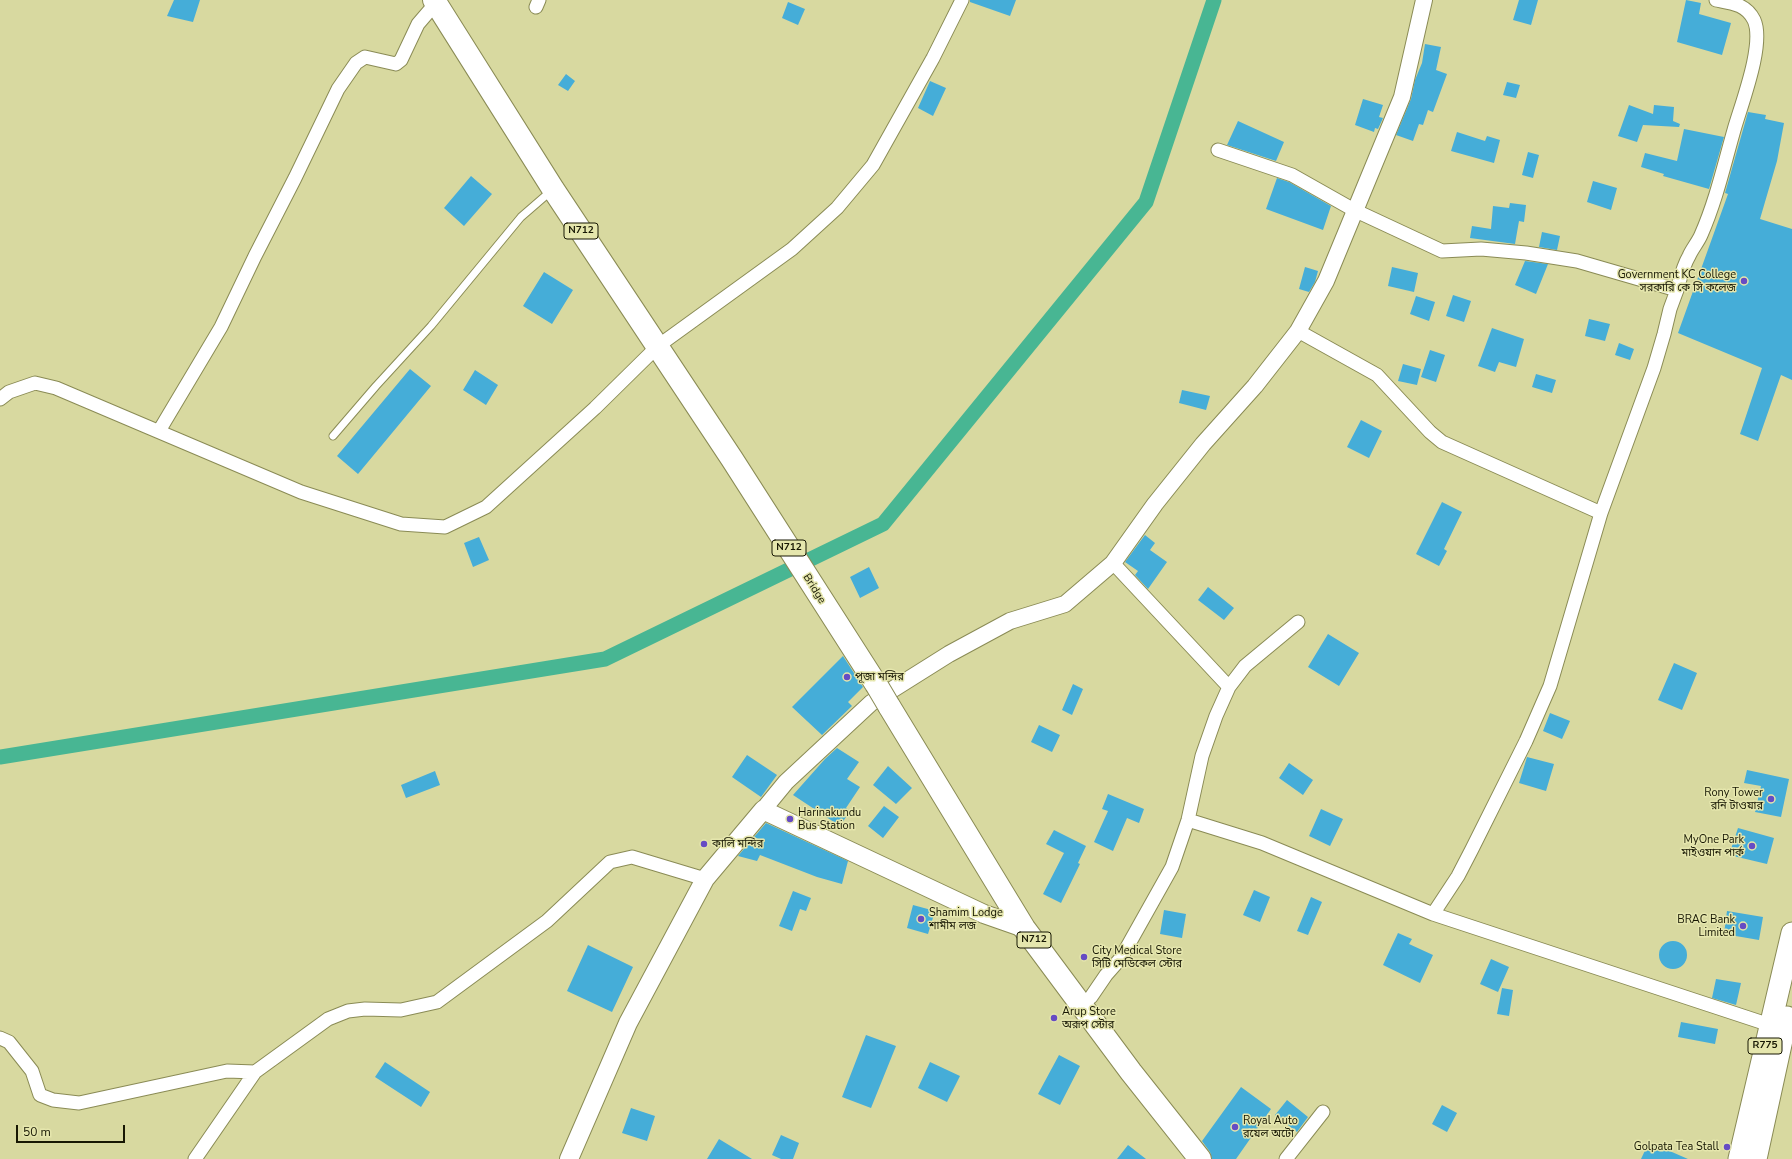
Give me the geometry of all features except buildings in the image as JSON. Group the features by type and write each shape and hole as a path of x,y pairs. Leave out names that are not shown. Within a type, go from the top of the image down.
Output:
{"highway":[{"name":"N712","path":"435,1 552,189 658,346"},
{"name":"Bridge","path":"658,346 876,684 1024,928"},
{"name":"N712","path":"1024,928 1131,1072 1200,1159"}],"main road":[{"path":"569,1159 628,1023 704,879 763,810 984,914 1024,928"},
{"name":"R775","path":"1739,1159 1792,933"},
{"name":"R775","path":"1756,1159 1792,992"}],"street":[{"path":"0,399 9,392 35,384 56,388 300,492 401,524 445,527 486,507 595,408 658,346 792,249 837,208 873,165 933,58 962,0"},
{"path":"763,810 786,782 870,703 949,654 1010,621 1065,604 1113,563 1155,504 1203,444 1255,386 1298,331 1326,281 1354,210 1402,97 1424,0"},
{"path":"1433,914 1458,876 1472,849 1526,741 1550,686 1601,513 1654,368 1670,309 1688,257 1701,235 1723,170 1734,129 1747,91 1757,43 1755,21 1747,10 1736,3 1716,0"},
{"path":"159,431 221,327 254,256 296,178 338,89 356,63 365,57 396,64 401,60 418,24 435,1"},
{"path":"1218,150 1292,176 1354,210 1442,251 1481,249 1577,260 1677,290"},
{"path":"1298,331 1377,375 1430,432 1442,442 1601,513"},
{"path":"1113,563 1229,687"},
{"path":"1082,1005 1121,958 1172,867 1188,820 1202,756 1216,716 1229,687 1245,666 1298,622"},
{"path":"1188,820 1262,843 1433,914 1770,1025"},
{"path":"195,1159 255,1072 328,1019 348,1011 365,1009 401,1010 437,1002 547,921 610,862 632,857 704,879"},
{"path":"0,1038 9,1042 32,1071 40,1095 53,1100 79,1102 227,1071 255,1072"},
{"path":"1286,1159 1323,1112"}],"lane":[{"path":"333,436 431,326 521,217 552,189"}],"waterway":[{"path":"0,757 605,659 883,524 1146,202 1214,0"}],"place":[{"name":"Government KC College সরকারি কে সি কলেজ","path":"1744,281"},
{"name":"পূজা মন্দির","path":"847,677"},
{"name":"Rony Tower রনি টাওয়ার","path":"1771,799"},
{"name":"Harinakundu Bus Station","path":"790,819"},
{"name":"কালি মন্দির","path":"704,844"},
{"name":"MyOne Park মাইওয়ান পার্ক","path":"1752,846"},
{"name":"Shamim Lodge শামীম লজ","path":"921,919"},
{"name":"BRAC Bank Limited","path":"1743,926"},
{"name":"City Medical Store সিটি মেডিকেল স্টোর","path":"1084,957"},
{"name":"Arup Store অরূপ স্টোর","path":"1054,1018"},
{"name":"Royal Auto রয়েল অটো","path":"1235,1127"},
{"name":"Golpata Tea Stall","path":"1727,1147"}]}
